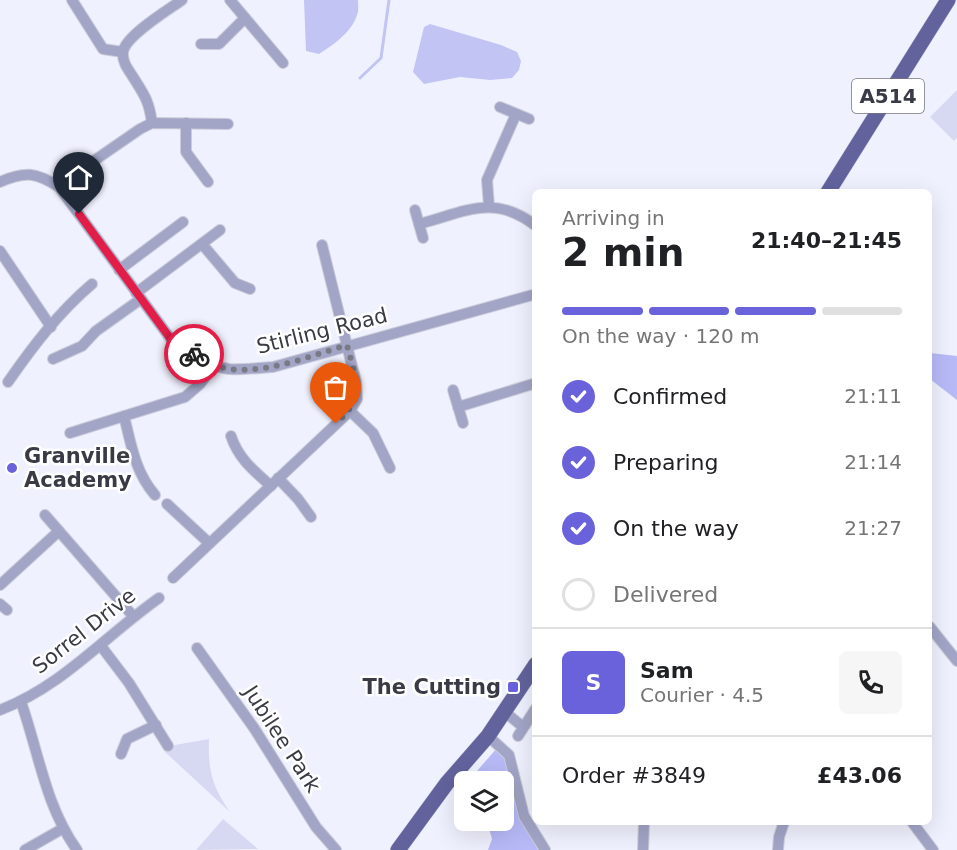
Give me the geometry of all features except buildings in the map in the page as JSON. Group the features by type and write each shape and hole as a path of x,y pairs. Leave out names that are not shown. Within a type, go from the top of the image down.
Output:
{"main road":[{"name":"A514","path":"830,189 948,0"},
{"path":"398,850 447,783 488,736 532,670"}],"street":[{"path":"72,0 103,49 123,52"},
{"path":"152,123 149,103 124,64 123,52 126,44 136,34 182,0"},
{"path":"230,0 283,63"},
{"path":"201,44 219,44 245,18"},
{"path":"500,107 529,119"},
{"path":"489,206 487,180 516,114"},
{"path":"59,187 131,135 152,123 228,124"},
{"path":"186,123 186,152 208,182"},
{"name":"Stirling Road","path":"0,182 16,175 28,174 45,177 59,187 170,338 214,365 229,369 273,367 532,295"},
{"path":"419,224 489,206 511,211 532,224"},
{"path":"415,210 423,238"},
{"path":"119,270 183,222"},
{"path":"53,359 82,346 96,331 138,296 220,231"},
{"path":"202,244 235,283 250,289"},
{"path":"173,578 350,411 357,399 356,382 322,245"},
{"path":"0,252 51,327"},
{"path":"8,382 34,344 69,304 92,284"},
{"path":"70,433 185,397 200,384 214,365"},
{"path":"458,407 532,384"},
{"path":"453,390 463,423"},
{"path":"350,411 373,433 390,468"},
{"path":"124,416 139,472 145,484 155,495"},
{"path":"231,436 235,448 246,464 298,499 311,517"},
{"path":"167,504 209,543"},
{"path":"45,515 133,616"},
{"path":"0,585 59,531"},
{"name":"Sorrel Drive","path":"0,710 21,702 56,681 133,616 159,598"},
{"path":"934,641 957,661"},
{"path":"101,645 168,746"},
{"name":"Jubilee Park","path":"197,648 254,728 316,827 336,850"},
{"path":"21,702 32,732 43,777 62,829 77,850"},
{"path":"505,712 521,731 532,714"},
{"path":"121,753 127,739 156,725"},
{"path":"488,736 509,755 524,816 545,850"},
{"path":"643,850 644,825"},
{"path":"778,850 783,825"},
{"path":"914,825 933,850"},
{"path":"25,850 62,829"}],"shaded area":[{"path":"304,0 358,0 358,13 351,27 319,54 306,51"},
{"path":"430,24 517,52 521,61 519,70 512,78 490,80 460,77 424,84 413,72 424,27"},
{"path":"957,90 957,138 954,141 930,117"},
{"path":"932,353 957,356 957,400 932,381"},
{"path":"209,739 212,778 230,812 164,751 175,745"},
{"path":"497,748 504,755 507,771 477,771"},
{"path":"514,798 520,817 538,850 488,850 492,839 490,831 514,831"},
{"path":"223,819 258,849 196,850"}],"waterway":[{"path":"360,78 381,58 389,0"}],"way so far":[{"path":"194,354 214,365 229,369 259,368 273,367 347,345 356,382 357,399 350,411 336,424"}],"place":[{"name":"Granville Academy","path":"12,468"},
{"name":"The Cutting","path":"513,687"}],"route":[{"path":"79,214 170,338 194,354"}]}
